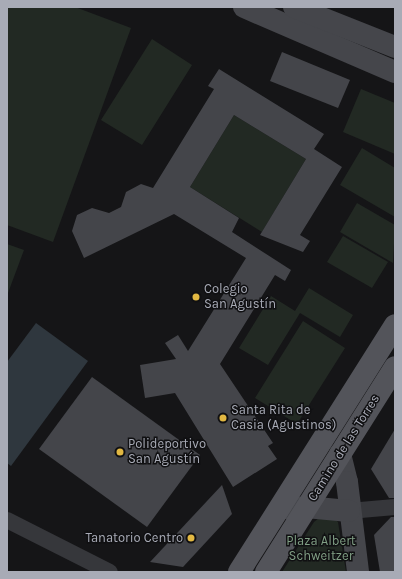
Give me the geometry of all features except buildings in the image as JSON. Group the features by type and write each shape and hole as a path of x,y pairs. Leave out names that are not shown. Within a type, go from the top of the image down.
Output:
{"main road":[{"path":"244,7 395,72"},
{"path":"294,7 395,47"},
{"name":"Camino de las Torres","path":"239,572 395,325"},
{"name":"Camino de las Torres","path":"266,572 395,367"},
{"path":"340,454 347,482 349,511 358,572"},
{"name":"Camino de las Torres","path":"277,514 290,509 306,507 349,511"}],"street":[{"path":"349,511 395,507"},
{"path":"7,520 110,572"}],"green space":[{"path":"7,7 75,7 131,28 53,242 7,225"},
{"path":"152,39 192,65 142,145 101,120"},
{"path":"361,89 395,103 395,154 343,132"},
{"path":"234,115 306,159 262,232 190,187"},
{"path":"362,148 395,168 395,217 340,185"},
{"path":"357,203 395,225 393,263 340,232"},
{"path":"343,236 388,262 372,288 327,262"},
{"path":"7,244 24,250 8,293 7,293"},
{"path":"309,288 353,315 340,337 300,313 268,365 239,348 271,296 295,311"},
{"path":"303,321 345,348 297,424 255,398"},
{"name":"Plaza Albert Schweitzer","path":"319,518 334,518 338,522 346,572 282,572 314,522"}],"shaded area":[{"path":"36,323 88,361 11,466 7,463 7,362"}],"place":[{"name":"Colegio San Agustín","path":"196,297"},
{"name":"Santa Rita de Casia (Agustinos)","path":"223,418"},
{"name":"Polideportivo San Agustín","path":"120,452"},
{"name":"Tanatorio Centro","path":"191,538"}]}
